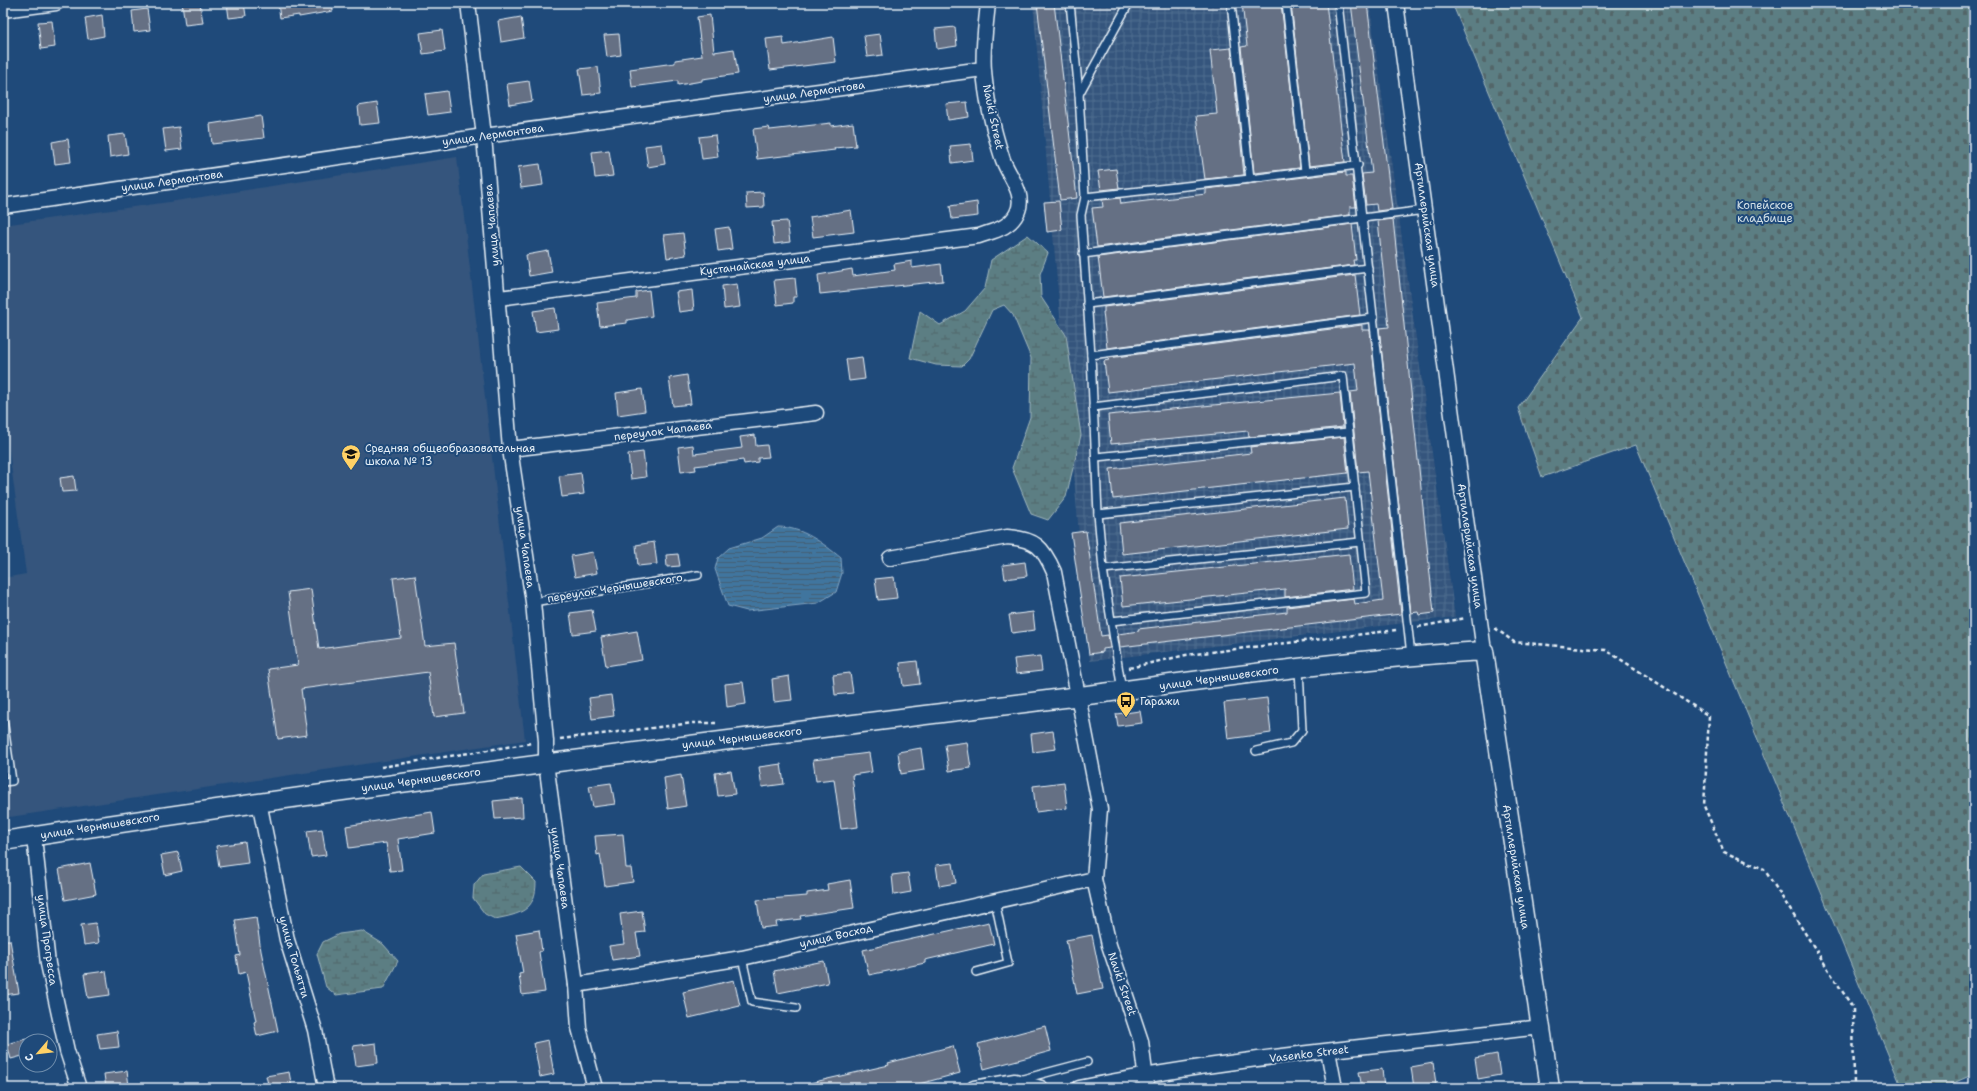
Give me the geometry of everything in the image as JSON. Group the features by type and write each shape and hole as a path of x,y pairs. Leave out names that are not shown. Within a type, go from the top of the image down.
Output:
{"street":[{"path":"3,10 56,3"},
{"name":"улица Чапаева","path":"468,3 484,136 499,298 510,449 533,602 546,741 546,763 576,985 579,1028 596,1088"},
{"name":"Nauki Street","path":"988,3 983,69 993,126 1002,159 1018,191 1020,202 1018,213 1009,224"},
{"name":"Артиллерийская улица","path":"1396,3 1479,616 1550,1088"},
{"name":"улица Лермонтова","path":"3,206 484,136 983,69"},
{"name":"Кустанайская улица","path":"499,298 979,236 1009,224"},
{"name":"переулок Чапаева","path":"510,449 816,413"},
{"name":"Nauki Street","path":"890,558 1007,537 1025,538 1039,546 1048,559 1054,572 1100,809 1094,879 1109,945 1142,1041 1146,1081"},
{"name":"улица Чернышевского","path":"3,842 259,802 546,763 1122,691 1299,666 1411,655 1484,651"},
{"name":"улица Тольятти","path":"259,802 287,940 315,1030 326,1088"},
{"name":"улица Прогресса","path":"34,837 48,964 67,1051 79,1088"},
{"name":"улица Восход","path":"576,985 742,958 1094,879"},
{"name":"Vasenko Street","path":"1079,1088 1146,1081 1328,1051 1541,1027"},
{"path":"1328,1051 1335,1088"},
{"path":"974,1088 1015,1081 1041,1088"}],"lane":[{"path":"1070,3 1080,94 1084,197 1080,215 1091,355 1098,514 1103,569 1122,691"},
{"path":"1080,94 1129,3"},
{"path":"1231,3 1250,179"},
{"path":"1286,3 1305,171"},
{"path":"1338,3 1358,165 1411,655"},
{"path":"1084,197 1250,179 1358,165"},
{"path":"1084,254 1425,210"},
{"path":"1087,304 1368,268"},
{"path":"1091,355 1374,318"},
{"path":"1093,407 1343,376 1366,593 1111,621"},
{"path":"1096,457 1348,432"},
{"path":"1098,514 1355,487"},
{"path":"1103,569 1360,542"},
{"name":"переулок Чернышевского","path":"533,602 698,575"},
{"path":"1256,750 1291,743 1302,730 1299,666"},
{"path":"3,719 12,781 3,782"},
{"path":"976,972 1008,963 995,901"},
{"path":"742,958 752,1002 796,1008"},
{"path":"1015,1081 1087,1062"}],"path":[{"path":"1479,616 1514,642 1606,650 1708,716 1704,806 1724,852 1764,869 1854,1008 1854,1088"}],"shaded area":[{"path":"1033,3 1369,3 1455,617 1090,661"},
{"path":"457,157 525,740 3,818 3,578 26,574 3,407 3,225 169,202"},
{"path":"778,527 804,533 827,547 841,558 842,573 836,592 818,603 747,611 728,606 715,569 718,558 729,548 762,538"}],"green space":[{"name":"Копейское кладбище","path":"1452,3 1974,3 1974,1074 1942,1088 1902,1088 1636,445 1542,477 1518,408 1583,317"},
{"path":"1028,235 1048,253 1040,274 1041,297 1066,335 1081,435 1066,497 1048,520 1031,514 1012,468 1030,417 1031,358 1013,315 1004,305 992,310 969,359 962,366 936,365 910,358 920,311 940,325 965,311 985,288 991,260"},
{"path":"521,867 536,882 535,892 530,905 519,913 495,919 485,914 473,898 474,885 483,874"},
{"path":"362,931 383,944 398,961 383,989 336,995 326,987 317,954 323,942 339,934"}],"building":[{"path":"182,3 200,3 203,23 185,25"},
{"path":"227,3 244,3 246,16 229,18"},
{"path":"278,3 333,3 333,11 299,17 299,15 280,18"},
{"path":"1037,3 1054,3 1077,198 1060,200"},
{"path":"1242,3 1281,3 1300,168 1254,173 1241,47 1247,46"},
{"path":"1291,3 1326,3 1345,162 1309,166"},
{"path":"1351,3 1367,3 1392,209 1377,211 1376,204 1366,205 1362,174 1372,173"},
{"path":"147,9 150,30 134,32 132,11"},
{"path":"102,15 104,36 88,39 85,18"},
{"path":"710,15 714,52 734,49 738,74 702,79 702,81 678,85 678,81 632,87 630,69 675,63 675,60 702,56 697,17"},
{"path":"521,17 524,38 501,42 498,21"},
{"path":"52,21 55,47 41,49 38,22"},
{"path":"955,27 957,46 937,49 935,29"},
{"path":"442,30 445,51 423,54 420,33"},
{"path":"619,34 621,55 607,57 604,35"},
{"path":"880,34 883,55 867,57 864,36"},
{"path":"783,37 784,45 833,37 836,62 770,70 766,39"},
{"path":"1231,48 1244,175 1205,179 1196,116 1217,114 1210,50"},
{"path":"598,67 601,93 583,95 579,69"},
{"path":"529,81 532,101 510,105 507,84"},
{"path":"447,91 450,112 428,115 425,94"},
{"path":"967,102 969,117 948,120 946,104"},
{"path":"377,103 380,123 360,125 358,106"},
{"path":"261,116 264,138 212,144 210,124"},
{"path":"831,123 831,126 853,123 856,146 834,148 835,150 757,159 753,129 769,127 770,130"},
{"path":"179,127 182,149 166,151 163,129"},
{"path":"125,134 128,154 110,157 108,136"},
{"path":"715,135 718,157 702,159 699,137"},
{"path":"68,139 71,162 55,164 52,142"},
{"path":"662,144 665,164 648,167 645,146"},
{"path":"971,144 973,160 952,163 950,146"},
{"path":"609,150 613,176 595,178 592,152"},
{"path":"540,164 543,185 521,188 518,167"},
{"path":"1116,169 1119,188 1101,190 1098,171"},
{"path":"1346,172 1346,176 1352,176 1356,207 1350,207 1350,215 1097,247 1092,208 1103,207 1102,200 1120,198 1121,204 1206,194 1206,189"},
{"path":"763,192 764,207 747,208 746,193"},
{"path":"1059,201 1062,230 1047,232 1044,202"},
{"path":"977,202 978,216 952,219 950,206"},
{"path":"851,210 854,232 813,237 810,217"},
{"path":"1393,219 1434,613 1419,615 1418,612 1411,613 1379,328 1389,327 1378,221"},
{"path":"787,221 790,242 774,244 772,222"},
{"path":"1352,224 1356,260 1353,260 1354,265 1103,297 1098,257"},
{"path":"729,227 732,249 718,251 715,229"},
{"path":"683,233 686,255 667,258 664,235"},
{"path":"548,251 552,272 529,276 526,255"},
{"path":"912,261 912,268 941,264 943,281 820,294 818,275 852,269 853,276 895,270 894,264"},
{"path":"1355,275 1360,315 1107,348 1103,312 1104,307"},
{"path":"795,278 797,297 793,297 793,303 777,305 774,280"},
{"path":"737,284 740,307 724,309 722,286"},
{"path":"649,290 652,316 627,320 627,323 600,326 597,303 636,298 636,292"},
{"path":"692,290 694,310 679,312 676,292"},
{"path":"555,308 558,329 536,332 533,311"},
{"path":"1362,325 1362,330 1370,330 1401,614 1120,647 1118,634 1139,631 1138,629 1287,612 1287,607 1354,599 1355,604 1383,600 1368,471 1358,472 1350,392 1358,391 1355,363 1108,392 1104,361 1109,360 1108,358"},
{"path":"862,357 865,379 849,381 846,359"},
{"path":"687,375 691,404 673,406 669,378"},
{"path":"642,389 645,411 618,415 616,393"},
{"path":"1340,393 1343,427 1249,437 1248,431 1111,444 1108,415"},
{"path":"755,435 756,446 767,445 769,457 758,458 758,462 744,464 743,460 695,466 696,470 681,472 678,447 693,445 694,454 742,448 740,437"},
{"path":"1344,437 1348,473 1113,499 1110,469 1251,453 1250,447"},
{"path":"643,452 646,477 631,479 628,454"},
{"path":"581,473 584,494 562,497 559,476"},
{"path":"74,476 76,491 62,492 60,478"},
{"path":"1345,498 1348,529 1122,554 1119,523"},
{"path":"1086,531 1101,636 1108,635 1110,648 1103,649 1103,652 1089,654 1071,533"},
{"path":"654,542 657,564 638,566 636,545"},
{"path":"593,552 597,573 575,577 571,556"},
{"path":"678,554 680,566 667,567 666,555"},
{"path":"1349,554 1353,589 1285,597 1285,589 1123,606 1120,578"},
{"path":"1025,562 1027,576 1005,579 1003,565"},
{"path":"415,575 425,646 454,643 464,713 434,717 428,672 301,689 307,735 278,739 268,669 298,665 288,592 311,589 319,649 401,638 393,578"},
{"path":"894,577 897,598 878,600 875,579"},
{"path":"592,610 596,631 573,634 570,613"},
{"path":"1033,612 1035,630 1012,633 1009,615"},
{"path":"637,631 642,660 606,666 601,637"},
{"path":"1040,656 1042,671 1016,674 1014,659"},
{"path":"917,661 920,684 903,686 900,663"},
{"path":"850,673 853,693 835,695 833,675"},
{"path":"789,676 792,700 774,702 772,679"},
{"path":"743,682 746,704 727,707 725,684"},
{"path":"611,695 614,716 592,719 589,698"},
{"path":"1267,698 1271,733 1228,739 1224,703"},
{"path":"1140,711 1142,723 1118,726 1116,714"},
{"path":"1053,731 1056,749 1033,752 1031,734"},
{"path":"967,742 971,768 949,771 945,745"},
{"path":"921,748 924,770 901,774 898,752"},
{"path":"869,753 872,772 852,775 858,827 841,829 834,779 816,781 813,760"},
{"path":"781,764 784,784 762,787 759,767"},
{"path":"731,771 735,794 718,796 715,773"},
{"path":"681,775 686,806 668,809 664,778"},
{"path":"1064,782 1067,808 1036,812 1033,786"},
{"path":"611,783 615,804 593,807 589,786"},
{"path":"522,798 523,817 495,819 493,801"},
{"path":"432,812 435,833 398,839 402,870 390,871 386,843 349,848 346,826"},
{"path":"322,829 326,855 311,857 307,831"},
{"path":"623,834 626,868 631,868 633,882 605,886 600,854 597,855 595,836"},
{"path":"245,842 248,863 219,867 216,846"},
{"path":"178,852 182,871 165,875 161,855"},
{"path":"90,863 96,894 65,900 59,869"},
{"path":"953,863 956,883 939,886 936,865"},
{"path":"908,873 911,892 894,895 892,875"},
{"path":"850,880 854,908 800,916 801,919 776,922 777,926 761,928 757,900 807,896 807,893 828,890 827,884"},
{"path":"642,911 645,932 636,933 640,956 612,960 609,946 624,944 620,914"},
{"path":"256,917 261,951 278,1031 257,1036 254,1022 256,1021 246,972 239,974 236,956 240,955 235,920"},
{"path":"989,922 994,944 925,960 925,963 869,975 863,950"},
{"path":"96,923 99,943 84,945 81,925"},
{"path":"539,930 542,951 539,952 545,992 522,995 519,974 523,973 516,934"},
{"path":"1092,935 1103,989 1077,994 1066,940"},
{"path":"3,940 10,940 19,993 3,995"},
{"path":"824,961 828,983 778,993 774,971"},
{"path":"106,971 110,995 88,998 84,974"},
{"path":"734,980 740,1006 689,1018 683,992"},
{"path":"1045,1026 1051,1051 984,1069 978,1044"},
{"path":"117,1031 119,1047 100,1049 97,1034"},
{"path":"548,1040 554,1074 540,1077 534,1043"},
{"path":"18,1041 18,1057 11,1059 7,1044"},
{"path":"376,1043 378,1063 356,1066 353,1046"},
{"path":"953,1046 960,1073 904,1088 810,1088 810,1083 889,1065 888,1063"},
{"path":"1497,1054 1500,1075 1478,1079 1475,1058"},
{"path":"1433,1063 1436,1084 1414,1088 1411,1067"},
{"path":"1382,1069 1384,1088 1362,1088 1359,1072"},
{"path":"127,1071 129,1086 106,1088 104,1074"},
{"path":"289,1072 292,1088 269,1088 266,1076"}],"place":[{"name":"Средняя общеобразовательная школа № 13","path":"351,471"},
{"name":"Гаражи","path":"1126,718"}]}
